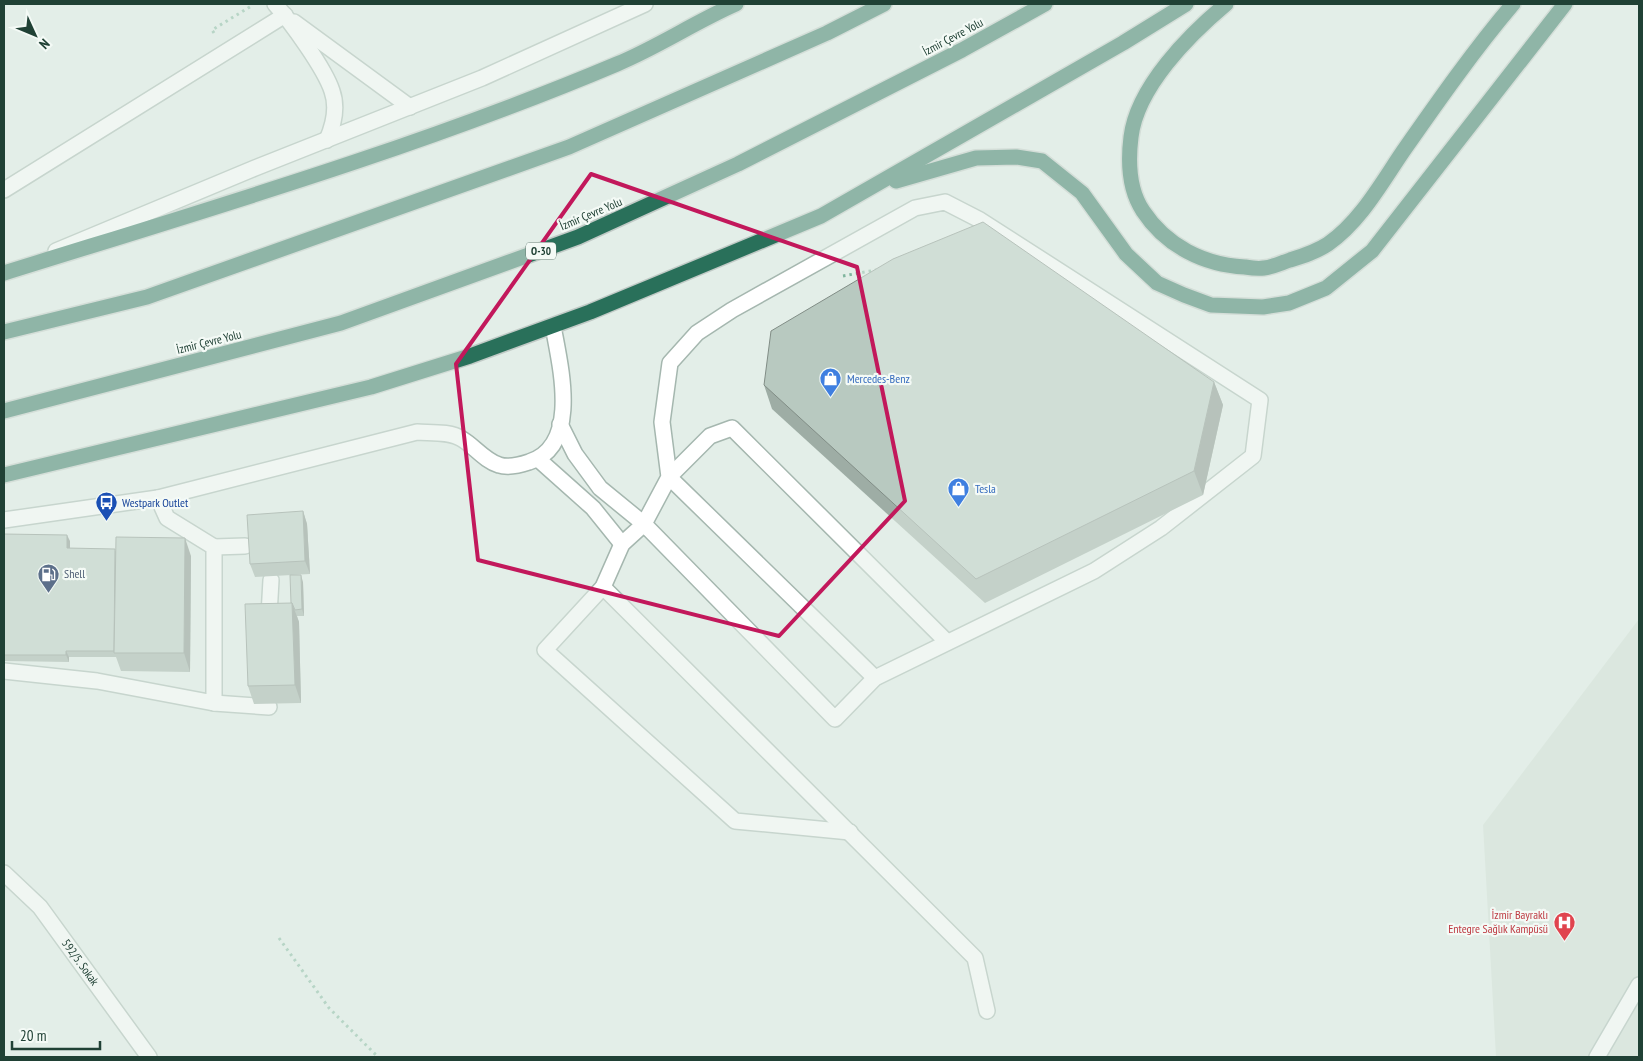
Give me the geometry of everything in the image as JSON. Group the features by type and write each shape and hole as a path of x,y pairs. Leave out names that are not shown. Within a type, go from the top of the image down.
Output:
{"highway":[{"path":"4,273 254,195 453,127 618,63 736,4"},
{"path":"4,332 147,297 569,147 827,33 884,4"},
{"name":"İzmir Çevre Yolu","path":"4,410 341,324 578,238 738,164 962,50 1045,4"},
{"path":"4,475 371,387 470,356 590,312 821,216 873,188 1123,43 1186,4"},
{"path":"1226,4 1208,19 1169,61 1142,102 1131,136 1129,172 1142,210 1168,240 1201,260 1232,267 1263,268 1309,254 1328,244 1346,229 1365,206 1450,85 1513,4"},
{"path":"873,188 976,158 1016,157 1042,160 1082,193 1126,254 1157,283 1211,304 1263,306 1289,303 1326,288 1372,251 1565,4"}],"street":[{"path":"4,273 482,78 645,4"},
{"path":"280,10 410,107"},
{"path":"280,10 332,91 335,109 333,125 327,140"},
{"path":"4,190 280,10"},
{"path":"560,424 587,472 612,500 644,524 835,719 875,678 1094,571 1169,522 1254,456 1260,400 980,220 945,202 915,208 732,310 697,333 670,363 662,422 669,477 875,678"},
{"path":"4,520 158,498 417,432 460,437 499,465 520,465 538,460 555,442 564,406 554,326"},
{"path":"850,832 735,821 545,650 603,587 622,544 644,524 669,477 710,436 732,428 948,642"},
{"path":"538,460 593,508 622,544"},
{"path":"158,498 167,518 214,547 245,546"},
{"path":"214,547 214,703"},
{"path":"269,615 270,580"},
{"path":"603,587 976,958 988,1010"},
{"path":"4,671 97,681 214,703 270,707"},
{"name":"592/5. Sokak","path":"4,873 40,907 149,1057"},
{"path":"1597,1057 1639,985"}],"path":[{"path":"840,276 886,268"},
{"path":"278,938 329,1008 378,1057"}],"highlighted area":[{"path":"591,174 857,267 905,501 779,636 478,560 456,364"}],"shaded area":[{"name":"İzmir Bayraklı Entegre Sağlık Kampüsü","path":"1639,619 1639,1057 1496,1057 1483,825"}],"building":[{"path":"983,222 1214,382 1194,471 976,579 764,385 771,331 893,259"},
{"path":"303,511 305,561 250,564 247,515"},
{"path":"4,534 67,535 67,548 115,549 114,651 66,651 66,655 4,655"},
{"path":"116,537 185,538 184,653 114,653"},
{"path":"290,575 301,575 302,609 295,610 291,603"},
{"path":"292,603 295,685 248,686 245,604"}],"place":[{"name":"Mercedes-Benz","path":"831,398"},
{"name":"Tesla","path":"959,508"},
{"name":"Westpark Outlet","path":"106,522"},
{"name":"Shell","path":"48,593"},
{"name":"İzmir Bayraklı Entegre Sağlık Kampüsü","path":"1564,941"}]}
